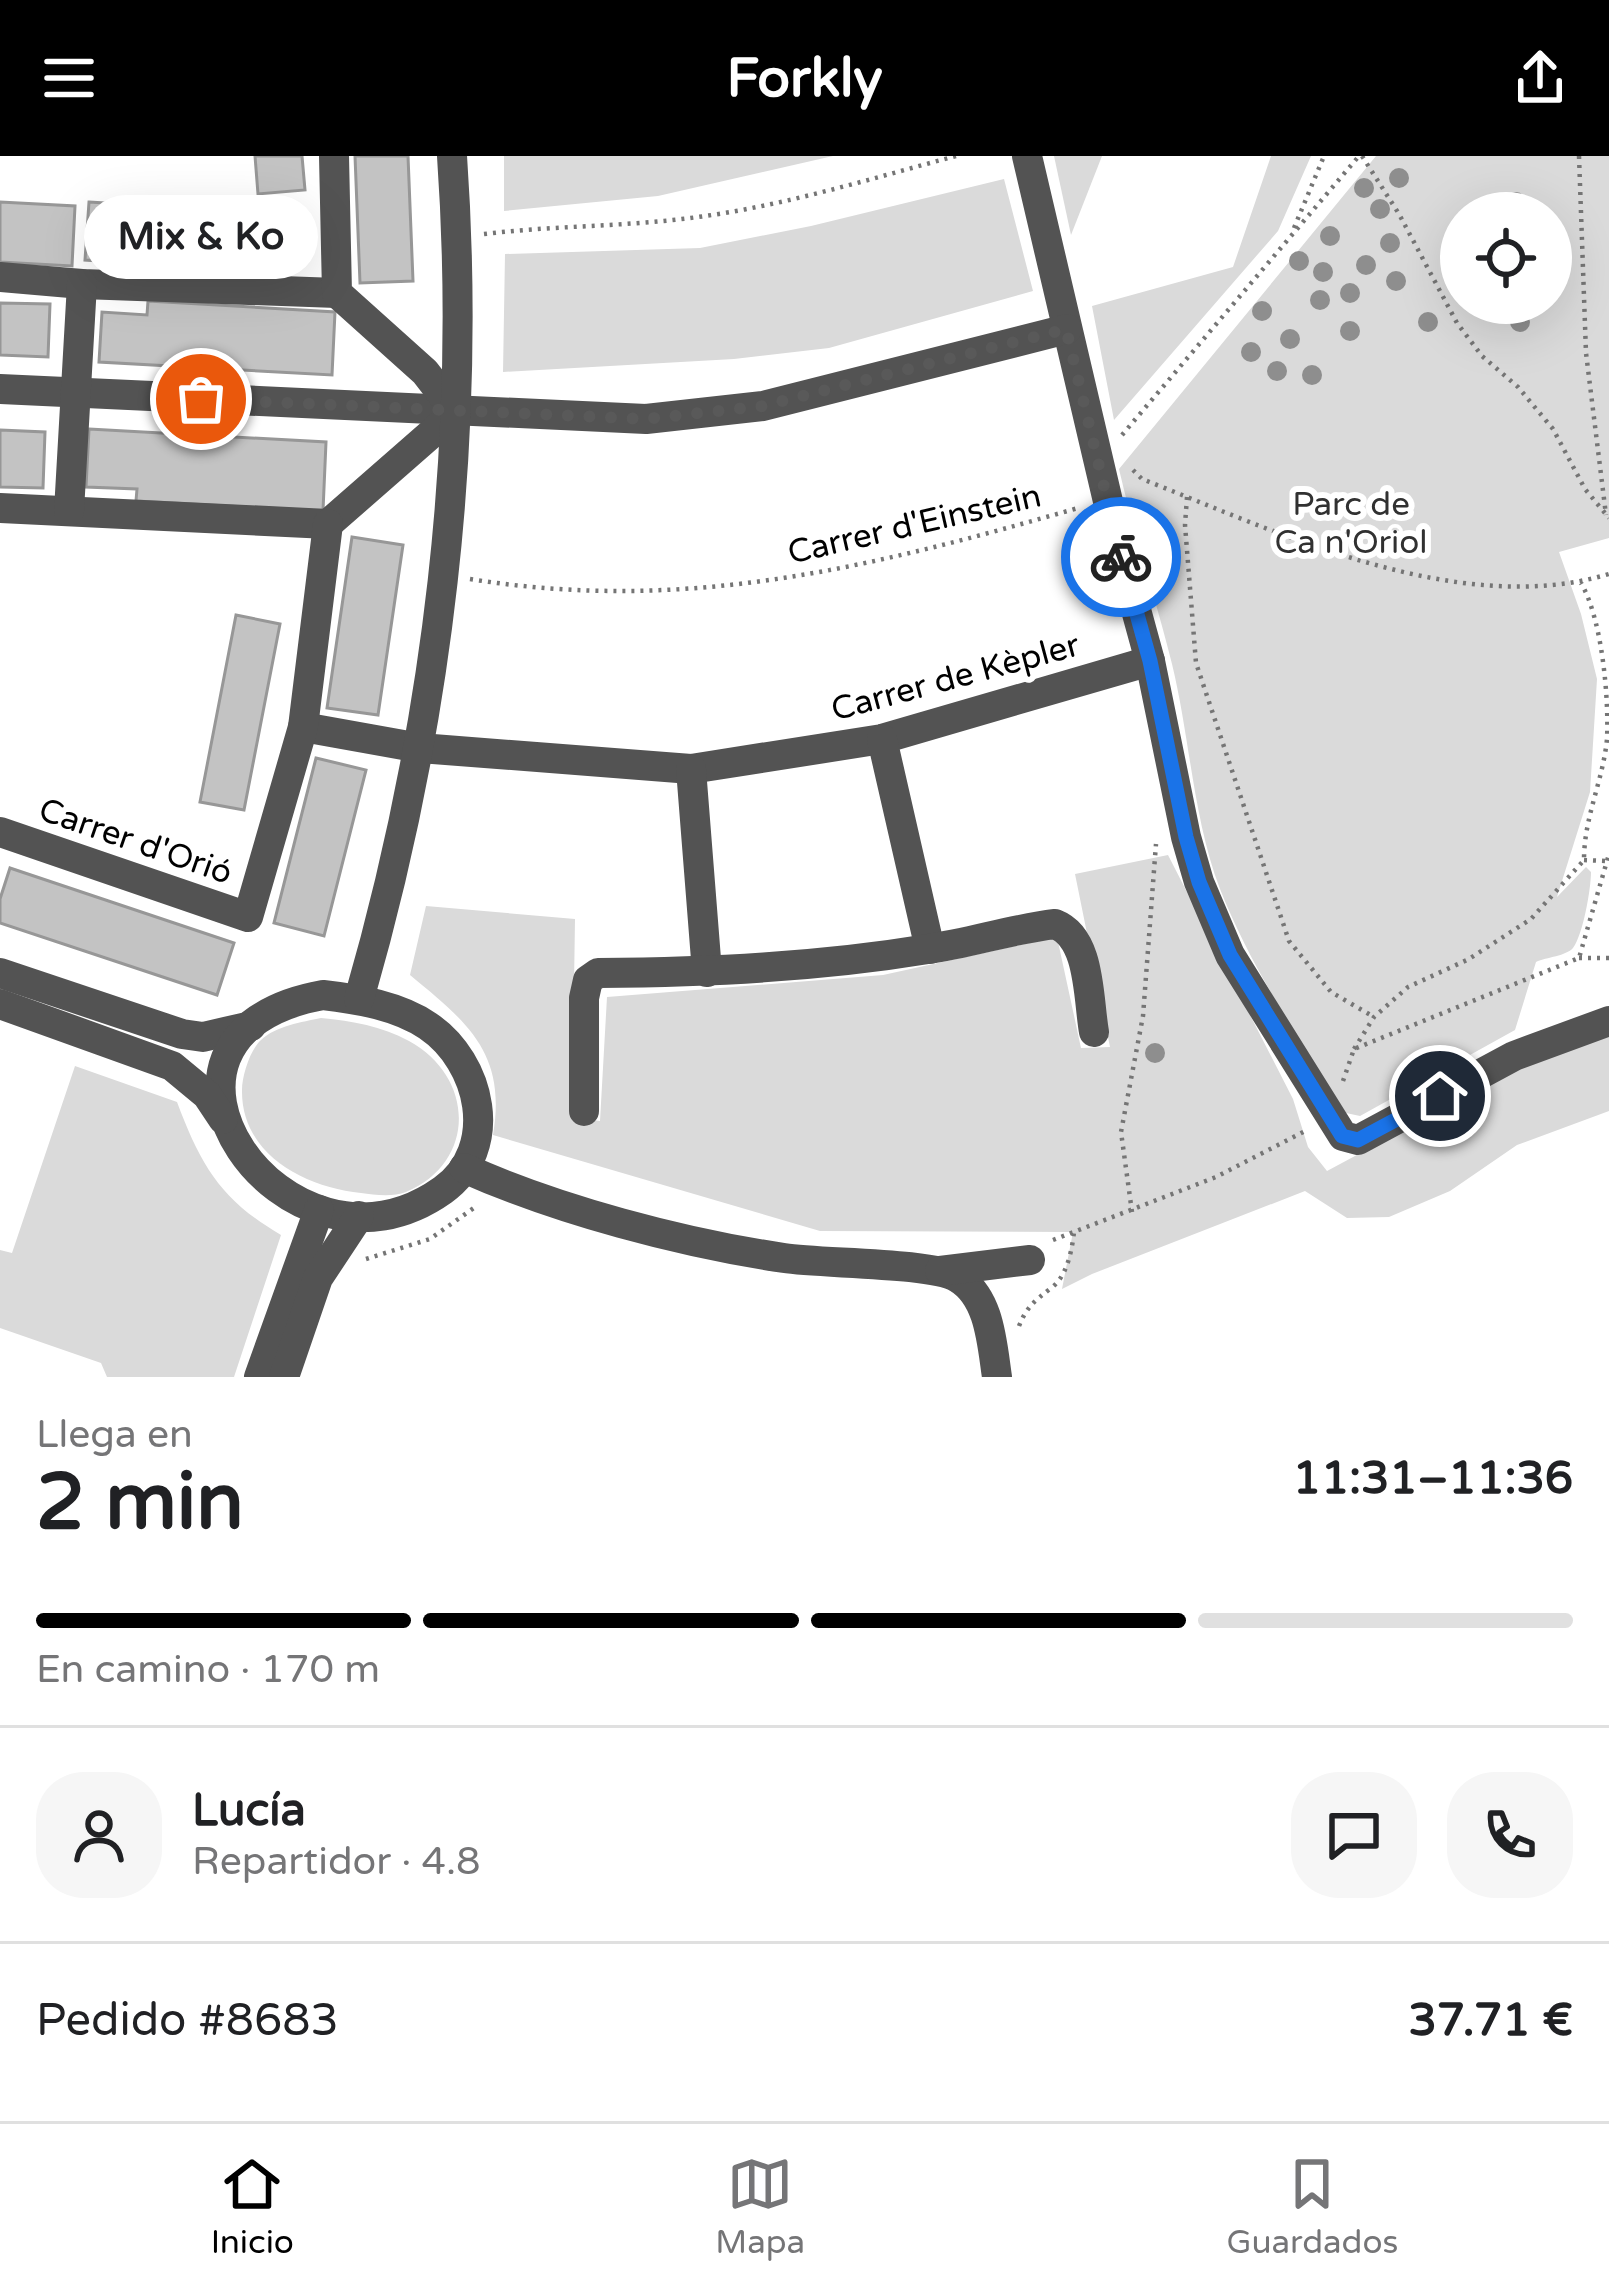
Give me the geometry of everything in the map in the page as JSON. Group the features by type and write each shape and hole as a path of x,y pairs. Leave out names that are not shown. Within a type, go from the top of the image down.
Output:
{"street":[{"path":"334,156 346,301"},
{"path":"358,999 420,748 445,575 456,412 458,237 452,156"},
{"path":"1027,156 1066,329 1105,456 1107,500 1150,661 1186,837 1230,955 1342,1136 1358,1140"},
{"path":"0,277 346,301 425,371 456,412"},
{"path":"69,511 82,284"},
{"path":"0,389 646,419 763,406 1066,329"},
{"path":"303,727 328,524 456,412"},
{"path":"0,508 328,524"},
{"name":"Carrer de Kèpler","path":"303,727 420,748 691,769 882,740 1150,661"},
{"name":"Carrer d'Orió","path":"0,832 248,917 303,727"},
{"path":"882,740 930,949"},
{"path":"691,769 707,972"},
{"path":"584,1111 584,998 588,980 598,974 707,972 930,949 1054,925 1070,930 1079,945 1094,1032"},
{"path":"0,973 182,1034 203,1037 251,1027"},
{"path":"0,1004 172,1066 208,1096 254,1170 319,1210 359,1216 389,1214 424,1203 464,1168 479,1129 479,1110 476,1089 456,1052 428,1025 358,999 323,995 294,1000 268,1012 234,1044 220,1090 224,1120"},
{"path":"1322,1153 1358,1140 1514,1057 1609,1021"},
{"path":"464,1168 592,1212 742,1251 811,1262 940,1270 1030,1260"},
{"path":"260,1377 319,1210"},
{"path":"284,1377 318,1278 359,1216"},
{"path":"940,1270 974,1291 991,1334 997,1377"}],"path":[{"path":"458,237 708,216 790,200 956,156"},
{"path":"1287,241 1324,156"},
{"path":"1607,517 1552,429 1518,387 1482,356 1457,322 1399,214 1361,156 1105,456 1142,479 1187,497 1382,566 1454,582 1581,583 1609,574"},
{"path":"1579,156 1586,353 1607,517"},
{"path":"1187,497 1196,662 1289,941 1331,992 1373,1017"},
{"name":"Carrer d'Einstein","path":"445,575 510,586 593,590 656,592 738,585 899,558 1107,500"},
{"path":"1018,1335 1030,1303 1054,1287 1066,1268 1074,1232 1216,1177 1330,1118 1354,1049 1373,1017 1408,987 1469,959 1531,919 1584,860 1584,833 1607,740 1603,668 1592,601 1581,583"},
{"path":"1132,1212 1121,1132 1143,1016 1156,845"},
{"path":"1579,958 1608,858 1584,860"},
{"path":"1354,1049 1579,958 1609,958"},
{"path":"360,1269 374,1255 430,1239 478,1205 490,1204"}],"green space":[{"path":"504,156 833,156 658,196 504,211"},
{"path":"1054,156 1102,156 1071,235"},
{"path":"1271,156 1311,156 1278,231 1114,420 1092,306 1233,267"},
{"name":"Parc de Ca n'Oriol","path":"1376,156 1609,156 1609,538 1559,552 1597,679 1590,792 1557,897 1586,867 1591,880 1583,923 1570,951 1536,962 1515,1030 1360,1116 1346,1113 1295,1032 1246,947 1220,889 1204,834 1172,664 1119,469"},
{"path":"1004,179 1033,291 829,348 734,359 503,372 505,254 700,248"},
{"path":"1168,855 1293,1099 1308,1147 1327,1171 1519,1068 1609,1035 1609,1111 1517,1145 1450,1191 1389,1217 1347,1218 1305,1191 1062,1289 1073,1232 820,1231 493,1135 496,1107 488,1061 465,1025 410,975 426,906 575,919 572,1117 600,1121 607,997 883,975 1057,937 1081,1048 1110,1047 1075,874"},
{"path":"321,1018 366,1025 409,1041 446,1076 456,1097 456,1141 446,1161 406,1192 372,1194 318,1183 280,1163 252,1132 242,1090 253,1050 274,1031"},
{"path":"75,1066 177,1102 216,1179 243,1208 281,1235 234,1377 107,1377 101,1363 0,1328 0,1250 12,1253"}],"building":[{"path":"255,156 302,156 305,190 258,194"},
{"path":"355,156 408,156 413,281 360,283"},
{"path":"0,202 75,206 72,266 0,262"},
{"path":"89,202 256,212 252,271 85,260"},
{"path":"148,301 335,312 332,375 99,362 102,312 147,315"},
{"path":"0,303 50,304 48,357 0,355"},
{"path":"89,429 326,442 323,511 136,501 137,489 86,487"},
{"path":"0,430 45,432 43,488 0,487"},
{"path":"352,537 403,545 378,715 327,708"},
{"path":"236,615 280,624 244,810 200,802"},
{"path":"316,758 366,770 324,936 274,923"},
{"path":"10,868 234,943 217,995 0,923 0,899"}],"way so far":[{"path":"201,399 646,419 763,406 1066,329 1121,557"}],"place":[{"name":"Mix & Ko","path":"201,399"}],"route":[{"path":"1121,557 1150,661 1186,837 1230,955 1342,1136 1358,1140 1440,1096"}]}
